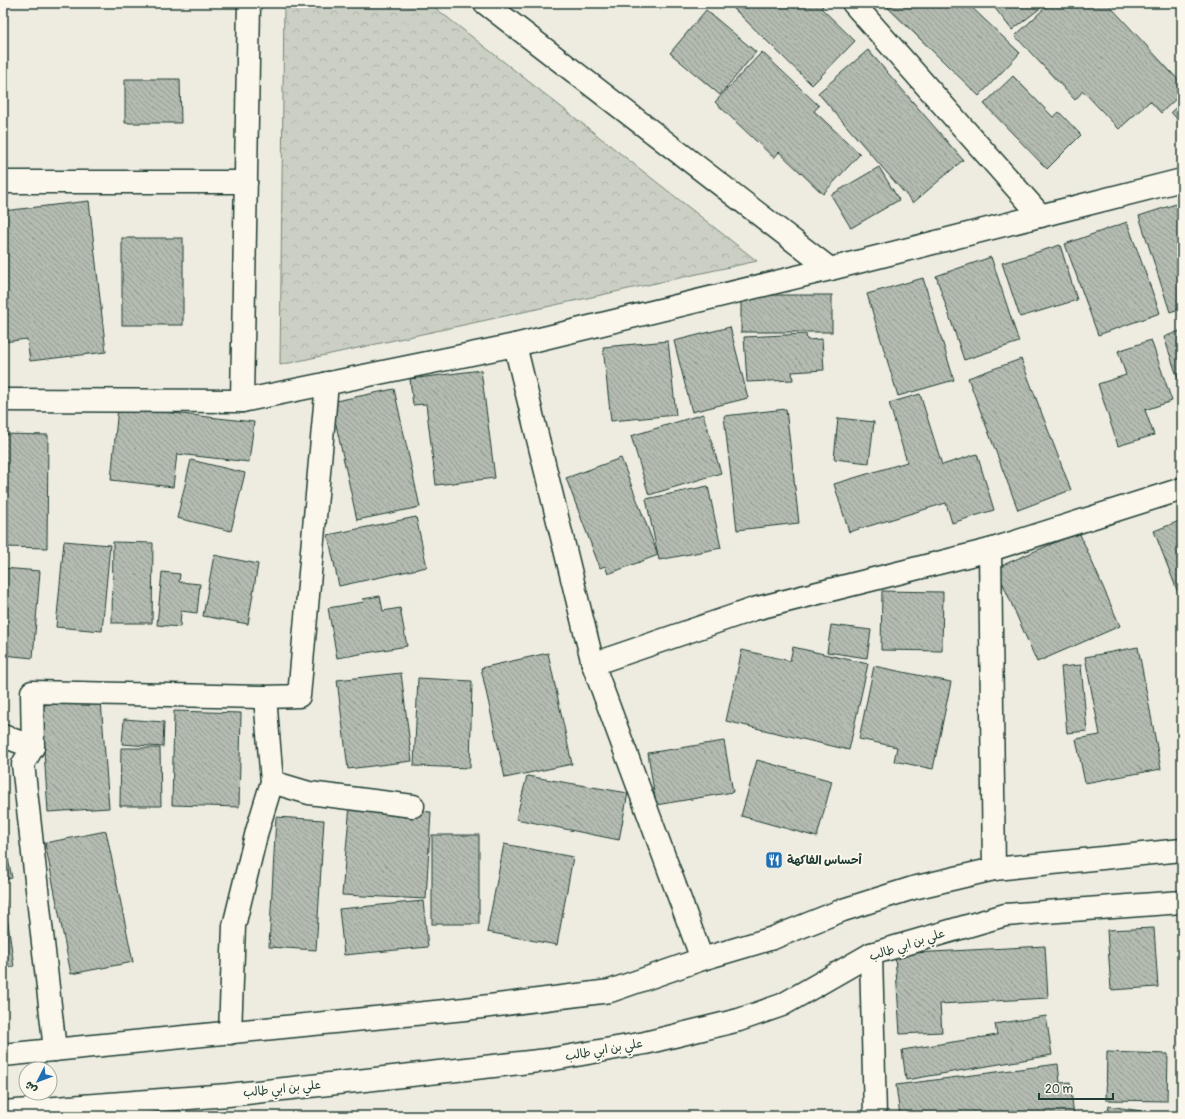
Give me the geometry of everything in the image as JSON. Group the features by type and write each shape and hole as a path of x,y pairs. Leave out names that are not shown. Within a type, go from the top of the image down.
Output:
{"street":[{"path":"242,401 250,3"},
{"path":"486,3 830,269"},
{"path":"853,3 1041,216"},
{"path":"3,400 242,401 515,345 830,269 1182,180"},
{"path":"3,182 246,182"},
{"path":"515,345 593,664 702,959"},
{"path":"55,1050 23,764 33,747 32,692 266,697 299,696 327,383"},
{"path":"593,664 754,609 990,550 1182,490"},
{"path":"990,550 994,869"},
{"path":"230,1033 234,926 257,831 272,782 266,697"},
{"path":"3,736 33,747"},
{"path":"272,782 309,793 413,806"},
{"path":"3,1055 465,1009 610,990 702,959 773,938 843,910 899,893 994,869 1182,850"},
{"name":"علي بن ابي طالب","path":"3,1112 90,1111 548,1060 645,1043 738,1020 782,1005 871,954 1005,915 1182,902"},
{"path":"871,954 875,1116"}],"green space":[{"path":"284,3 429,3 757,261 280,365"}],"building":[{"path":"728,3 826,3 821,8 855,41 812,85"},
{"path":"883,3 967,3 1020,53 979,96"},
{"path":"991,3 1047,3 1012,30"},
{"path":"1050,3 1107,3 1182,84 1182,93 1161,113 1150,101 1119,129 1083,91 1075,100 1015,36"},
{"path":"706,10 756,52 720,95 670,53"},
{"path":"868,50 963,160 913,203 818,93"},
{"path":"762,52 819,106 814,111 860,154 823,194 779,152 774,158 715,102"},
{"path":"1013,76 1053,117 1059,112 1081,135 1047,169 984,104"},
{"path":"125,79 180,79 181,123 125,123"},
{"path":"1182,102 1182,125 1171,112"},
{"path":"879,167 899,200 851,228 831,195"},
{"path":"89,201 106,352 30,361 27,339 3,342 3,211"},
{"path":"1182,202 1182,308 1170,312 1139,216"},
{"path":"1127,222 1160,313 1098,335 1065,244"},
{"path":"122,238 183,238 183,325 122,325"},
{"path":"1060,245 1077,300 1020,317 1002,263"},
{"path":"991,257 1019,342 964,360 936,276"},
{"path":"923,278 954,380 898,396 867,294"},
{"path":"741,295 832,295 832,332 741,332"},
{"path":"730,327 748,398 692,412 674,341"},
{"path":"1182,330 1182,391 1164,337"},
{"path":"806,334 807,340 822,339 824,370 792,372 793,380 747,382 744,337"},
{"path":"1151,340 1172,401 1145,410 1154,435 1118,446 1098,384 1126,375 1118,351"},
{"path":"668,341 676,415 611,421 603,347"},
{"path":"1021,359 1071,490 1018,510 968,378"},
{"path":"481,370 495,478 436,485 426,404 413,405 410,379"},
{"path":"394,389 420,507 357,520 331,402"},
{"path":"920,394 942,465 977,454 994,510 952,523 946,503 849,532 834,484 907,462 889,403"},
{"path":"118,407 254,422 249,462 177,454 173,487 111,480"},
{"path":"786,409 799,523 737,530 724,416"},
{"path":"703,414 721,473 649,495 631,436"},
{"path":"838,418 874,422 869,463 834,459"},
{"path":"3,434 48,435 47,548 3,547"},
{"path":"621,458 658,555 608,574 605,566 600,568 566,478"},
{"path":"191,460 245,473 231,531 177,518"},
{"path":"708,486 721,548 659,560 646,499"},
{"path":"416,517 427,567 339,586 328,535"},
{"path":"1182,520 1182,603 1154,531"},
{"path":"1079,532 1120,626 1037,662 996,568"},
{"path":"64,541 110,545 102,631 56,627"},
{"path":"113,542 153,543 152,623 112,623"},
{"path":"214,555 258,564 248,624 203,616"},
{"path":"3,568 40,571 33,658 3,655"},
{"path":"162,572 180,574 179,582 200,584 197,613 181,611 180,627 157,625"},
{"path":"882,591 943,592 942,651 881,650"},
{"path":"380,596 383,611 400,608 407,646 337,658 328,608 364,602 363,599"},
{"path":"831,625 871,630 867,658 827,652"},
{"path":"793,647 868,664 849,750 726,721 742,650 790,661"},
{"path":"1138,647 1161,769 1085,783 1076,739 1100,735 1085,657"},
{"path":"548,653 572,764 505,778 481,668"},
{"path":"1081,665 1087,731 1067,733 1061,667"},
{"path":"874,666 951,682 933,769 894,761 897,747 859,739"},
{"path":"401,673 412,761 348,769 337,680"},
{"path":"418,678 472,681 470,768 414,766"},
{"path":"101,701 109,808 48,812 41,705"},
{"path":"174,711 241,713 239,807 172,805"},
{"path":"124,719 164,722 163,747 122,744"},
{"path":"724,741 733,792 656,805 648,753"},
{"path":"121,748 160,748 161,806 120,806"},
{"path":"757,760 832,781 817,837 741,816"},
{"path":"527,776 628,793 619,840 516,819"},
{"path":"350,805 431,812 426,899 342,895"},
{"path":"276,817 324,820 316,950 269,947"},
{"path":"106,831 133,962 71,974 45,843"},
{"path":"3,835 12,878 3,880"},
{"path":"432,835 479,835 479,924 432,924"},
{"path":"504,844 573,857 557,945 487,932"},
{"path":"3,886 14,967 3,968"},
{"path":"423,901 428,947 344,955 339,909"},
{"path":"1154,928 1158,987 1111,990 1107,930"},
{"path":"1045,946 1048,998 940,1004 942,1032 900,1034 895,954"},
{"path":"1046,1016 1052,1055 906,1080 902,1050 997,1035 995,1024"},
{"path":"1107,1052 1168,1054 1167,1101 1106,1100"},
{"path":"1058,1064 1060,1083 1070,1082 1074,1116 900,1116 896,1085"},
{"path":"1109,1106 1172,1116 1107,1116"},
{"path":"773,1113 773,1116 695,1116 695,1115"}],"place":[{"name":"أحساس الفاكهة","path":"774,860"}]}
